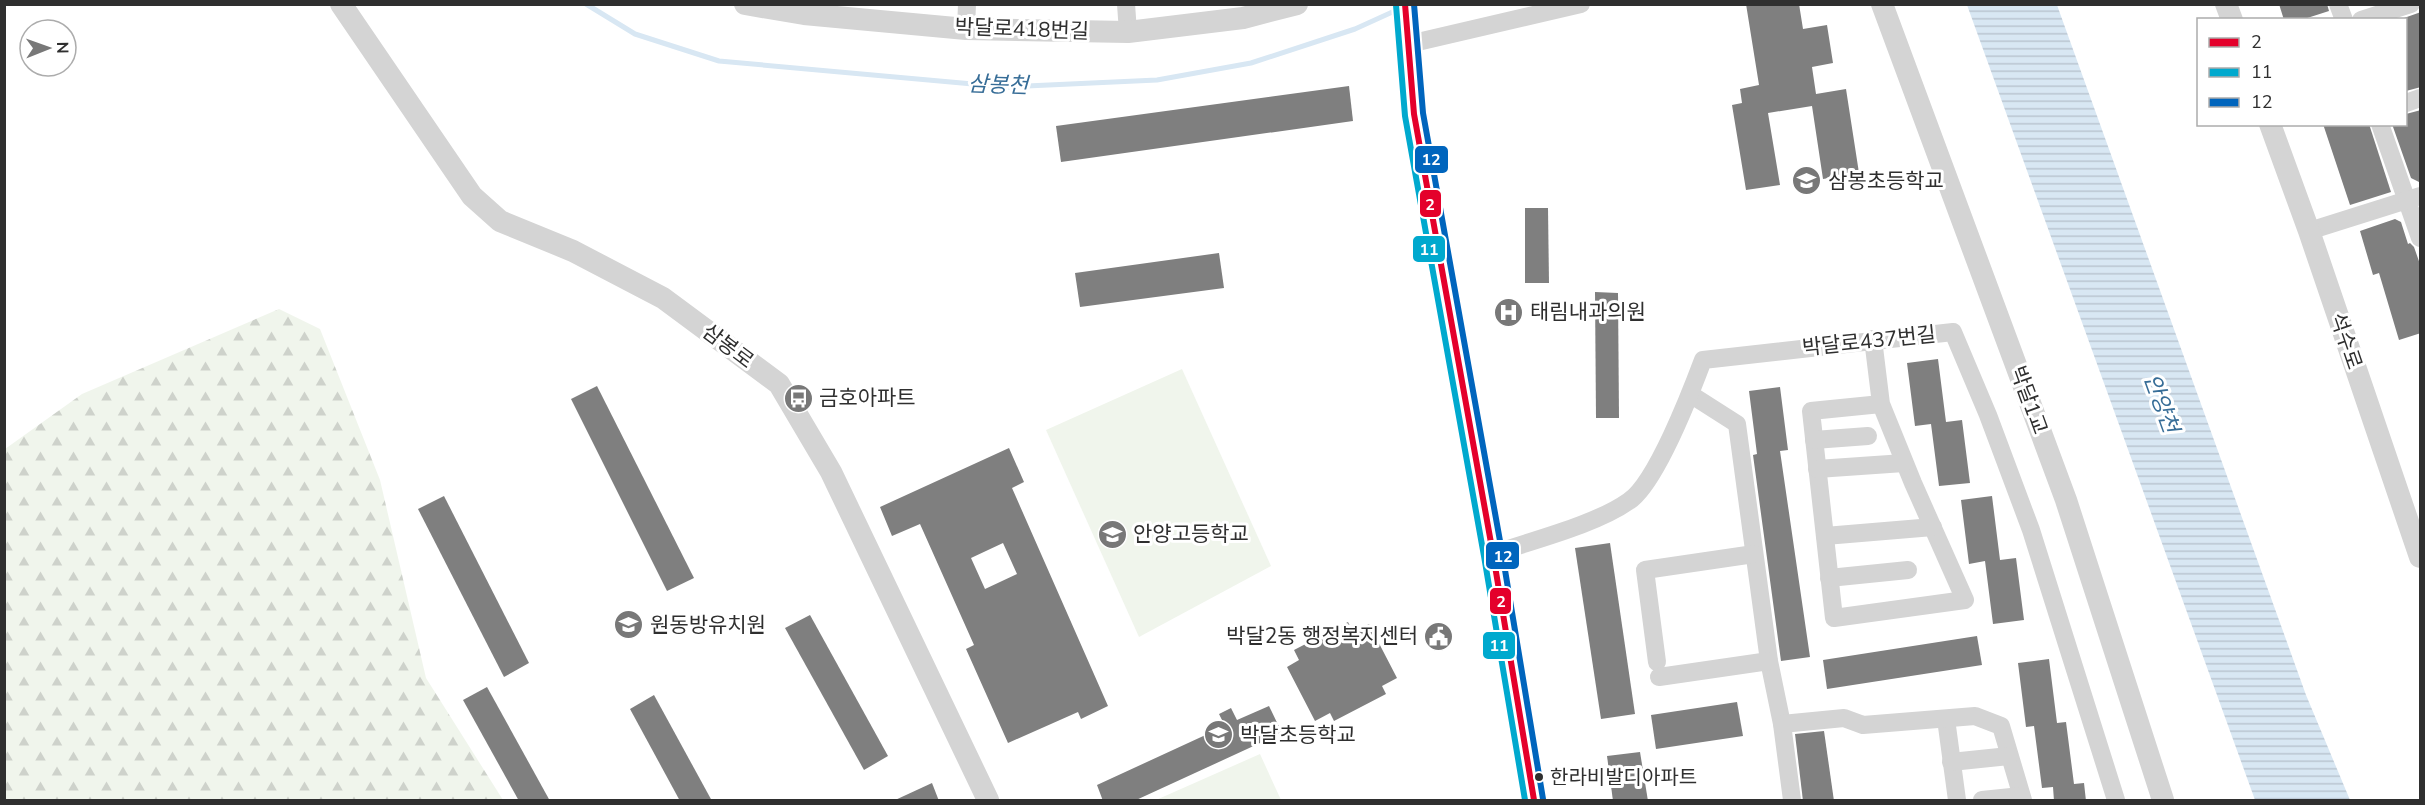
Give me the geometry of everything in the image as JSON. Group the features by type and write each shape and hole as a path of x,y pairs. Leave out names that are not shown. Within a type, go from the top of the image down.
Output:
{"street":[{"name":"삼봉로","path":"341,4 472,196 500,221 573,251 663,298 779,384 831,472 988,801"},
{"name":"박달로418번길","path":"745,4 804,14 966,29 1128,32 1243,18 1297,4"},
{"path":"966,29 967,4"},
{"path":"1126,4 1128,32"},
{"path":"1405,4 1414,114 1493,554 1534,801"},
{"path":"1409,43 1581,4"},
{"name":"박달1교","path":"1882,4 2066,500 2163,801"},
{"path":"2367,18 2411,4"},
{"name":"석수로","path":"2271,126 2421,557"},
{"path":"2381,126 2413,198 2421,238"},
{"path":"2309,231 2413,198"},
{"name":"박달로437번길","path":"1493,554 1604,515 1631,500 1650,479 1690,394 1703,360 1874,339 1953,332 1988,415 2031,530 2116,801"},
{"path":"1874,339 1881,404 1904,463 1965,600 1834,618 1811,411 1881,404"},
{"path":"1690,394 1737,424 1769,661 1782,724 1792,801"},
{"path":"1814,440 1868,436"},
{"path":"1817,469 1904,463"},
{"path":"1825,536 1933,527"},
{"path":"1754,554 1645,570 1658,669 1769,661"},
{"path":"1829,578 1908,570"},
{"path":"1782,724 1844,718 1863,725 1975,716 2001,726 2022,798 1982,801"},
{"path":"1946,719 1957,801"},
{"path":"1952,762 2009,756"}],"green space":[{"path":"279,309 320,329 380,480 426,678 503,800 5,800 5,449 82,394"},
{"path":"1182,369 1271,566 1139,637 1046,430"},
{"path":"1260,754 1281,800 1156,800"}],"water":[{"name":"안양천","path":"1967,5 2057,5 2306,695 2350,800 2255,800"}],"building":[{"path":"1746,4 1799,4 1803,29 1827,25 1833,63 1812,67 1816,94 1846,89 1859,173 1823,179 1812,106 1768,113 1780,185 1746,190 1732,105 1742,103 1740,89 1759,85"},
{"path":"2279,4 2327,4 2329,11 2307,18 2283,18"},
{"path":"2421,12 2421,87 2407,91 2407,18 2404,18"},
{"path":"1349,86 1353,121 1061,162 1056,126"},
{"path":"2421,110 2421,183 2411,178 2393,126 2407,126 2407,114"},
{"path":"2324,126 2370,126 2391,192 2350,205"},
{"path":"1525,208 1548,208 1549,283 1525,283"},
{"path":"2395,219 2401,222 2408,244 2414,247 2421,267 2421,333 2399,340 2379,273 2373,275 2360,231"},
{"path":"1219,253 1224,288 1080,307 1075,273"},
{"path":"1595,292 1618,293 1619,418 1596,418"},
{"path":"1938,359 1946,422 1962,420 1970,483 1939,486 1931,424 1915,426 1907,363"},
{"path":"597,386 694,578 667,591 571,399"},
{"path":"1780,387 1788,450 1780,451 1810,657 1781,661 1753,455 1757,454 1749,391"},
{"path":"1009,448 1024,482 1012,488 1108,706 1081,719 1078,712 1008,743 966,649 974,645 920,524 892,536 880,507","holes":["1003,543 1017,574 985,589 971,558"]},
{"path":"444,496 529,663 504,677 418,509"},
{"path":"1992,496 2000,560 2016,558 2024,620 1993,624 1985,561 1969,564 1961,500"},
{"path":"1610,543 1635,714 1601,719 1575,548"},
{"path":"810,615 888,756 864,770 785,628"},
{"path":"1348,622 1353,632 1369,624 1397,678 1382,686 1386,694 1334,721 1330,713 1315,721 1287,667 1299,660 1294,650"},
{"path":"1977,636 1982,665 1827,689 1823,660"},
{"path":"2049,659 2057,723 2066,722 2074,784 2084,783 2086,801 2054,801 2053,787 2042,788 2034,726 2026,727 2018,663"},
{"path":"487,687 550,801 519,801 463,700"},
{"path":"654,695 712,801 680,801 630,709"},
{"path":"1737,702 1743,736 1656,749 1651,715"},
{"path":"1269,706 1282,733 1134,801 1103,801 1097,785 1225,726 1219,714 1231,708 1237,720"},
{"path":"1824,731 1834,801 1803,801 1795,734"},
{"path":"1640,752 1648,801 1613,801 1607,756"},
{"path":"932,783 939,801 893,801"}],"waterway":[{"name":"삼봉천","path":"586,4 635,34 719,61 1006,87 1157,80 1251,63 1355,29 1399,9"}],"transit line":[{"name":"2","path":"1405,4 1414,114 1493,554 1534,800"},
{"name":"12","path":"1414,4 1423,113 1502,552 1543,799"},
{"name":"11","path":"1396,5 1405,116 1525,800"}],"place":[{"name":"삼봉초등학교","path":"1807,181"},
{"name":"태림내과의원","path":"1509,312"},
{"name":"금호아파트","path":"798,398"},
{"name":"안양고등학교","path":"1112,534"},
{"name":"원동방유치원","path":"629,625"},
{"name":"박달2동 행정복지센터","path":"1439,636"},
{"name":"박달초등학교","path":"1219,735"},
{"name":"한라비발디아파트","path":"1539,777"}]}
